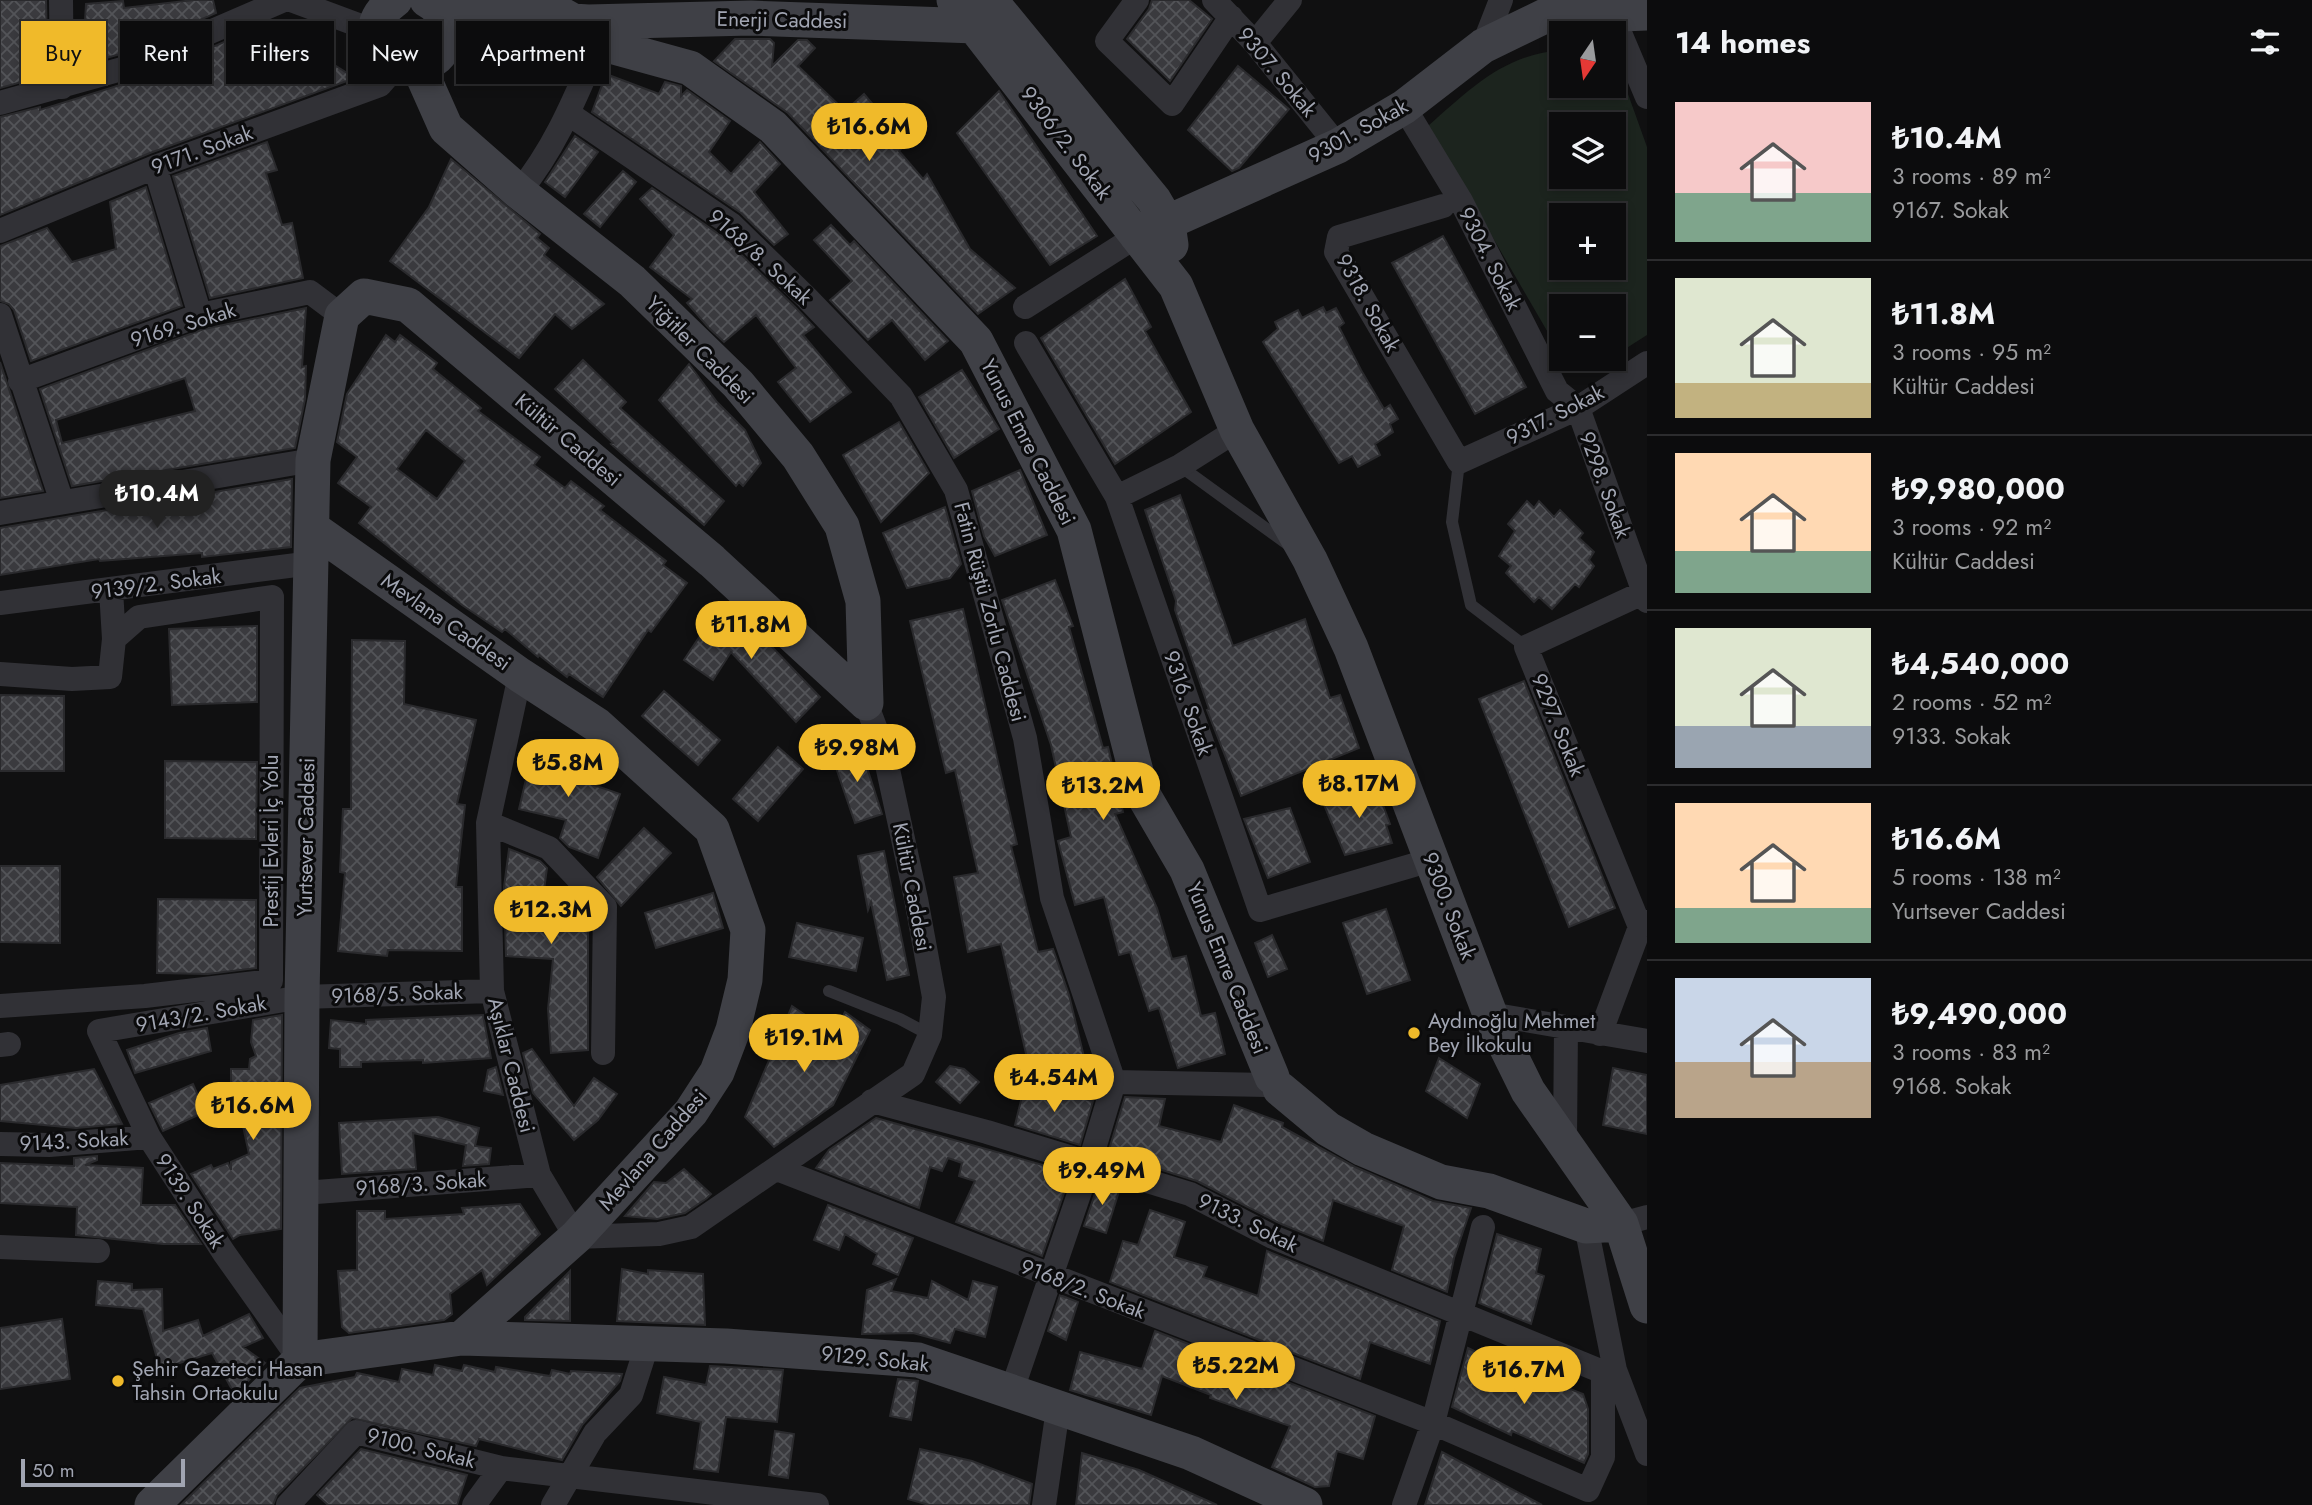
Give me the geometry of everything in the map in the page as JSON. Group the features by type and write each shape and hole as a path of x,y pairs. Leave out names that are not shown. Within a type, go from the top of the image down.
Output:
{"main road":[{"path":"380,21 382,13 395,0"},
{"name":"9306/2. Sokak","path":"954,0 983,13 1154,200 1152,230 1237,430 1310,560"},
{"name":"9301. Sokak","path":"1152,230 1338,146 1404,107 1483,46 1536,18 1578,0"},
{"name":"9301. Sokak","path":"1536,18 1612,7 1647,13"},
{"name":"Enerji Caddesi","path":"609,21 983,13"},
{"path":"438,16 468,21"},
{"name":"Yunus Emre Caddesi","path":"609,32 690,68 774,127 976,341 1074,530 1141,791 1187,870 1273,1084 1328,1129 1363,1149 1441,1182 1489,1191 1586,1226 1634,1220"},
{"name":"Yiğitler Caddesi","path":"421,84 446,128 519,192 632,281 738,384 798,456 842,526 863,601 866,703"},
{"name":"Kültür Caddesi","path":"342,316 363,296 408,305 712,561 866,703"},
{"name":"Yurtsever Caddesi","path":"300,1360 302,996 313,460 342,316"},
{"name":"Mevlana Caddesi","path":"312,528 520,675 597,725 712,829 748,930 745,980 733,1030 717,1072 691,1112 576,1237 462,1338"},
{"name":"9300. Sokak","path":"1310,560 1351,648 1490,1014 1528,1091 1565,1140 1634,1220 1647,1306"},
{"name":"9129. Sokak","path":"300,1360 462,1338 726,1346 918,1360 1192,1453 1305,1505"},
{"path":"152,1505 300,1360"}],"street":[{"path":"61,0 62,87"},
{"path":"0,103 129,67 284,0"},
{"path":"291,0 348,21"},
{"path":"1137,0 1107,41 1172,104 1222,9"},
{"path":"1255,43 1290,0"},
{"path":"1483,46 1501,0"},
{"path":"1612,7 1647,97"},
{"name":"9307. Sokak","path":"1222,9 1255,43 1338,146"},
{"name":"9171. Sokak","path":"0,231 155,167 381,84"},
{"path":"519,192 542,164 569,114 575,84"},
{"name":"9304. Sokak","path":"1404,107 1461,201 1557,391 1578,408"},
{"name":"9168/8. Sokak","path":"569,114 732,226 807,298 901,396"},
{"path":"155,167 200,316"},
{"name":"9318. Sokak","path":"1443,206 1339,237 1336,252 1459,462"},
{"path":"1025,307 1152,230"},
{"name":"9169. Sokak","path":"20,381 200,316 310,292 342,316"},
{"path":"0,315 62,502"},
{"name":"9316. Sokak","path":"1026,343 1117,497 1260,910 1431,860"},
{"name":"9317. Sokak","path":"1459,462 1578,408 1647,363"},
{"name":"Fatin Rüştü Zorlu Caddesi","path":"901,396 956,490 1025,738 1052,898 1114,1082"},
{"name":"9298. Sokak","path":"1578,408 1646,595"},
{"path":"1117,497 1180,466 1237,430"},
{"path":"0,513 313,460"},
{"name":"9139/2. Sokak","path":"0,603 312,563"},
{"path":"0,674 72,679 110,677 114,639 111,590"},
{"name":"9297. Sokak","path":"1644,924 1526,647 1646,595"},
{"name":"Prestij Evleri İç Yolu","path":"0,1006 145,996 271,981 272,597 139,617 114,639"},
{"name":"Aşıklar Caddesi","path":"520,675 488,823 492,991 539,1175 576,1237"},
{"name":"Kültür Caddesi","path":"576,1237 659,1234 691,1227 913,1074 930,1035 934,997 884,751 866,703"},
{"path":"488,823 549,848 605,907 603,1053"},
{"path":"1600,1034 1644,924"},
{"name":"9168/5. Sokak","path":"302,996 492,991"},
{"name":"9143/2. Sokak","path":"99,1031 302,996"},
{"path":"1490,1014 1647,1041"},
{"path":"1565,1140 1566,1027"},
{"name":"9139. Sokak","path":"99,1031 149,1137 224,1253 300,1360"},
{"path":"1012,1390 1090,1164 1114,1082 1273,1084"},
{"name":"9133. Sokak","path":"872,1101 1189,1194 1273,1237 1609,1371"},
{"name":"9143. Sokak","path":"0,1144 49,1145 149,1137"},
{"name":"9168/2. Sokak","path":"777,1169 1052,1278 1433,1423 1588,1490 1603,1457 1609,1371"},
{"name":"9168/3. Sokak","path":"303,1193 539,1175"},
{"path":"1586,1226 1609,1371 1647,1454"},
{"path":"1404,1505 1433,1423 1483,1227"},
{"path":"0,1247 98,1251"},
{"path":"552,1505 566,1477 581,1460 595,1433 631,1395 647,1345"},
{"path":"1044,1505 1058,1409"},
{"name":"9100. Sokak","path":"288,1505 355,1432 501,1468"},
{"path":"474,1505 501,1468 817,1505"}],"lane":[{"path":"1459,462 1452,522 1471,605 1526,647"},
{"name":"9300. Sokak","path":"1180,466 1310,560"},
{"path":"829,991 900,1019 930,1035"}],"shaded area":[{"path":"1549,52 1549,98 1626,98 1626,88 1647,147 1647,335 1626,348 1626,294 1549,294 1549,334 1428,126 1488,76 1522,59"}],"building":[{"path":"0,0 46,0 46,21 21,21 21,82 0,88"},
{"path":"213,0 216,13 198,21 120,21 120,54 106,58 106,21 85,21 86,4 123,1 124,8"},
{"path":"1152,0 1189,0 1212,19 1170,81 1127,39 1149,9"},
{"path":"735,39 770,39 774,43 772,66 798,40 807,40 815,48 798,66 845,111 864,94 905,145 899,151 923,179 927,174 970,249 1015,288 978,314 788,113 714,61"},
{"path":"226,41 226,84 334,84 334,65 348,74 348,81 150,153 0,215 0,117 40,107 40,110 123,84 212,84 212,47"},
{"path":"1238,66 1289,109 1239,168 1232,171 1188,130"},
{"path":"609,75 659,94 665,82 681,86 681,96 687,90 730,121 709,152 731,174 760,142 780,164 754,192 788,234 774,245 741,213 592,112 602,84 609,84"},
{"path":"999,91 1097,236 1050,265 957,133"},
{"path":"575,136 598,152 565,197 545,182"},
{"path":"267,142 277,170 266,173 282,225 292,223 303,278 210,298 173,176"},
{"path":"451,159 540,234 537,238 549,248 544,255 604,304 572,329 555,314 519,358 390,261 429,207"},
{"path":"623,171 636,182 600,227 584,214"},
{"path":"146,187 182,306 31,361 14,310 9,304 0,301 0,246 47,228 72,262 116,249 110,202"},
{"path":"652,188 723,237 796,308 814,327 803,335 851,392 810,422 778,382 796,368 756,315 724,342 709,328 687,303 692,299 650,267 674,235 640,199"},
{"path":"831,225 850,245 854,241 948,341 925,360 892,320 868,340 830,300 852,281 814,240"},
{"path":"1443,236 1526,387 1475,414 1392,263"},
{"path":"1125,279 1151,327 1145,331 1191,412 1115,464 1041,338"},
{"path":"1323,307 1326,313 1336,308 1344,323 1339,327 1361,370 1384,409 1390,405 1398,419 1390,424 1393,432 1375,444 1380,455 1358,467 1352,456 1339,463 1263,342 1278,329 1275,322 1298,310 1302,318"},
{"path":"306,308 302,367 306,366 305,399 295,448 72,486 40,389 204,329","holes":["185,378 195,411 62,443 56,420"]},
{"path":"386,335 395,342 400,335 437,363 433,369 481,408 478,411 540,457 534,465 565,488 571,481 604,506 600,510 666,561 663,565 687,583 651,632 648,630 603,697 569,674 567,677 539,655 538,657 505,629 502,632 462,605 359,523 371,507 338,483 357,457 337,442 347,394","holes":["426,430 465,461 437,499 397,469"]},
{"path":"583,360 626,402 620,408 724,501 704,525 611,444 613,443 555,389"},
{"path":"0,362 43,491 0,498"},
{"path":"689,364 717,402 745,430 761,463 743,486 739,482 736,486 659,400"},
{"path":"962,370 999,429 954,458 919,397"},
{"path":"899,422 929,473 881,522 843,455"},
{"path":"1020,470 1047,535 995,556 984,536 972,491"},
{"path":"292,479 291,547 202,557 202,553 99,559 0,575 0,528"},
{"path":"1180,495 1233,646 1305,619 1330,698 1340,695 1359,748 1241,796 1207,710 1209,709 1175,610 1176,601 1145,510"},
{"path":"1527,501 1534,508 1539,501 1554,517 1560,510 1583,533 1579,538 1594,552 1589,560 1594,566 1579,587 1575,584 1552,609 1539,597 1534,602 1506,573 1511,566 1499,556 1515,531 1508,524"},
{"path":"945,507 961,564 950,578 907,588 883,533"},
{"path":"1055,580 1073,626 1069,627 1103,748 1108,747 1123,812 1115,814 1157,908 1172,959 1186,956 1201,1016 1215,1013 1225,1054 1178,1068 1159,1008 1149,1011 1130,952 1119,955 1104,897 1075,905 1058,841 1071,837 1051,745 1002,600"},
{"path":"720,606 755,629 820,697 796,722 731,652 713,680 684,660"},
{"path":"963,609 1017,844 1011,846 1038,952 1053,949 1069,995 1084,1057 1027,1058 1001,944 968,952 954,877 978,873 955,770 946,773 910,621"},
{"path":"257,626 257,702 172,705 169,629"},
{"path":"352,640 405,641 404,704 476,720 457,804 465,805 456,887 462,887 462,951 388,950 387,956 338,951 345,873 340,872 343,809 351,809"},
{"path":"1524,681 1615,908 1569,927 1479,699"},
{"path":"664,691 720,740 698,765 642,716"},
{"path":"0,695 64,696 64,771 0,771"},
{"path":"535,741 574,750 568,776 620,794 598,858 569,847 560,838 566,820 519,809"},
{"path":"860,746 882,814 855,823 832,756"},
{"path":"778,747 803,769 758,821 733,799"},
{"path":"165,761 257,762 256,839 165,838"},
{"path":"1376,786 1390,824 1386,825 1392,843 1345,855 1322,800"},
{"path":"1290,808 1310,862 1268,878 1244,819"},
{"path":"644,828 671,853 621,906 597,877"},
{"path":"509,849 540,861 547,868 544,890 570,892 588,911 588,1050 551,1053 548,1009 553,959 506,956 504,887"},
{"path":"884,851 909,975 887,980 871,902 868,910 858,856"},
{"path":"0,866 60,866 60,943 0,942"},
{"path":"713,893 723,928 656,948 645,913"},
{"path":"158,899 256,900 256,968 208,974 157,973"},
{"name":"Aydınoğlu Mehmet Bey İlkokulu","path":"1386,909 1410,980 1367,994 1343,923"},
{"path":"797,923 863,938 856,971 789,957"},
{"path":"1272,935 1287,969 1268,977 1255,943"},
{"path":"792,1006 833,1034 845,1012 870,1030 833,1105 774,1147 745,1117"},
{"path":"282,1015 281,1229 240,1235 233,1239 191,1174 211,1165 213,1169 228,1163 231,1170 231,1162 249,1154 243,1126 240,1126 237,1098 231,1101 231,1069 249,1069 250,1059 256,1056 251,1042 253,1020"},
{"path":"483,1015 491,1058 423,1063 423,1060 361,1062 361,1067 340,1067 340,1049 329,1048 331,1020 366,1024 366,1020"},
{"path":"207,1028 211,1051 135,1073 127,1050 179,1033"},
{"path":"532,1049 574,1106 594,1078 617,1094 598,1120 574,1140 533,1093 523,1053"},
{"path":"1439,1058 1480,1084 1467,1118 1426,1091"},
{"path":"950,1066 964,1069 979,1082 960,1103 936,1082"},
{"path":"496,1067 503,1095 484,1091 488,1070"},
{"path":"1613,1068 1647,1075 1647,1134 1603,1125"},
{"path":"94,1069 122,1124 76,1128 0,1121 0,1085"},
{"path":"193,1084 205,1112 163,1131 149,1103"},
{"path":"1025,1084 1093,1101 1080,1145 1015,1125"},
{"path":"1125,1097 1165,1099 1159,1126 1221,1142 1234,1105 1283,1123 1282,1127 1355,1167 1433,1201 1471,1208 1454,1258 1447,1292 1392,1270 1404,1226 1333,1200 1323,1241 1279,1223 1197,1181 1108,1153"},
{"path":"438,1117 479,1128 475,1146 491,1148 489,1164 463,1166 466,1145 413,1133 416,1169 342,1174 339,1123"},
{"path":"876,1118 1071,1173 1042,1256 956,1222 975,1181 959,1176 962,1163 948,1158 942,1171 930,1167 919,1208 816,1168 829,1150"},
{"path":"97,1156 97,1160 85,1165 143,1168 141,1205 175,1205 201,1244 163,1244 76,1235 77,1207 0,1203 0,1163 74,1166 74,1158"},
{"path":"684,1169 711,1194 707,1198 685,1213 657,1219 625,1216 654,1182 666,1183"},
{"path":"1099,1182 1120,1188 1106,1233 1084,1226"},
{"path":"520,1204 540,1234 487,1285 482,1270 450,1294 452,1314 444,1320 349,1333 342,1327 338,1271 357,1270 357,1211 385,1211 385,1219 464,1214 462,1208"},
{"path":"828,1205 913,1238 898,1275 873,1264 877,1254 845,1234 839,1250 814,1240"},
{"path":"1150,1210 1185,1222 1174,1257 1207,1267 1203,1277 1258,1296 1267,1251 1440,1321 1430,1364 1370,1342 1360,1379 1110,1282 1123,1241 1138,1245"},
{"path":"1497,1234 1541,1249 1536,1273 1544,1276 1531,1324 1479,1303"},
{"path":"622,1269 648,1274 648,1270 703,1274 705,1325 617,1321"},
{"path":"570,1271 570,1321 525,1320 525,1317"},
{"path":"896,1279 891,1291 928,1298 932,1281 968,1300 973,1281 997,1287 985,1337 955,1329 950,1343 913,1333 862,1334 867,1290"},
{"path":"98,1281 132,1284 132,1290 162,1289 163,1331 198,1320 203,1336 249,1314 263,1338 243,1347 265,1363 235,1395 212,1353 160,1369 143,1309 96,1305"},
{"path":"1060,1295 1078,1302 1066,1340 1048,1331"},
{"path":"62,1319 70,1379 0,1389 0,1328"},
{"path":"1155,1331 1375,1416 1363,1459 1337,1451 1329,1486 1315,1487 1272,1467 1290,1426 1210,1398 1211,1395 1162,1376 1151,1415 1070,1390 1080,1352 1142,1369"},
{"path":"1468,1348 1545,1385 1547,1380 1583,1394 1588,1409 1588,1454 1584,1463 1512,1431 1511,1435 1452,1407"},
{"path":"435,1365 462,1371 464,1365 495,1372 496,1367 550,1376 552,1370 570,1374 571,1371 622,1374 620,1381 582,1425 562,1460 479,1439 476,1446 352,1418 277,1495 273,1505 181,1505 300,1388 355,1377 357,1373 399,1382 402,1369 433,1375"},
{"path":"710,1366 783,1370 777,1422 726,1417 718,1472 694,1469 701,1422 657,1413 664,1377 706,1385"},
{"path":"898,1379 918,1381 911,1420 890,1416"},
{"path":"775,1431 794,1434 788,1478 769,1475"},
{"path":"361,1449 467,1475 457,1505 328,1505 317,1495"},
{"path":"920,1449 972,1461 1032,1484 1029,1505 929,1505 908,1499"},
{"path":"1442,1452 1542,1505 1425,1505"},
{"path":"1082,1453 1139,1470 1217,1505 1076,1505"}],"place":[{"name":"Aydınoğlu Mehmet Bey İlkokulu","path":"1414,1033"},
{"name":"Şehir Gazeteci Hasan Tahsin Ortaokulu","path":"118,1381"}]}
